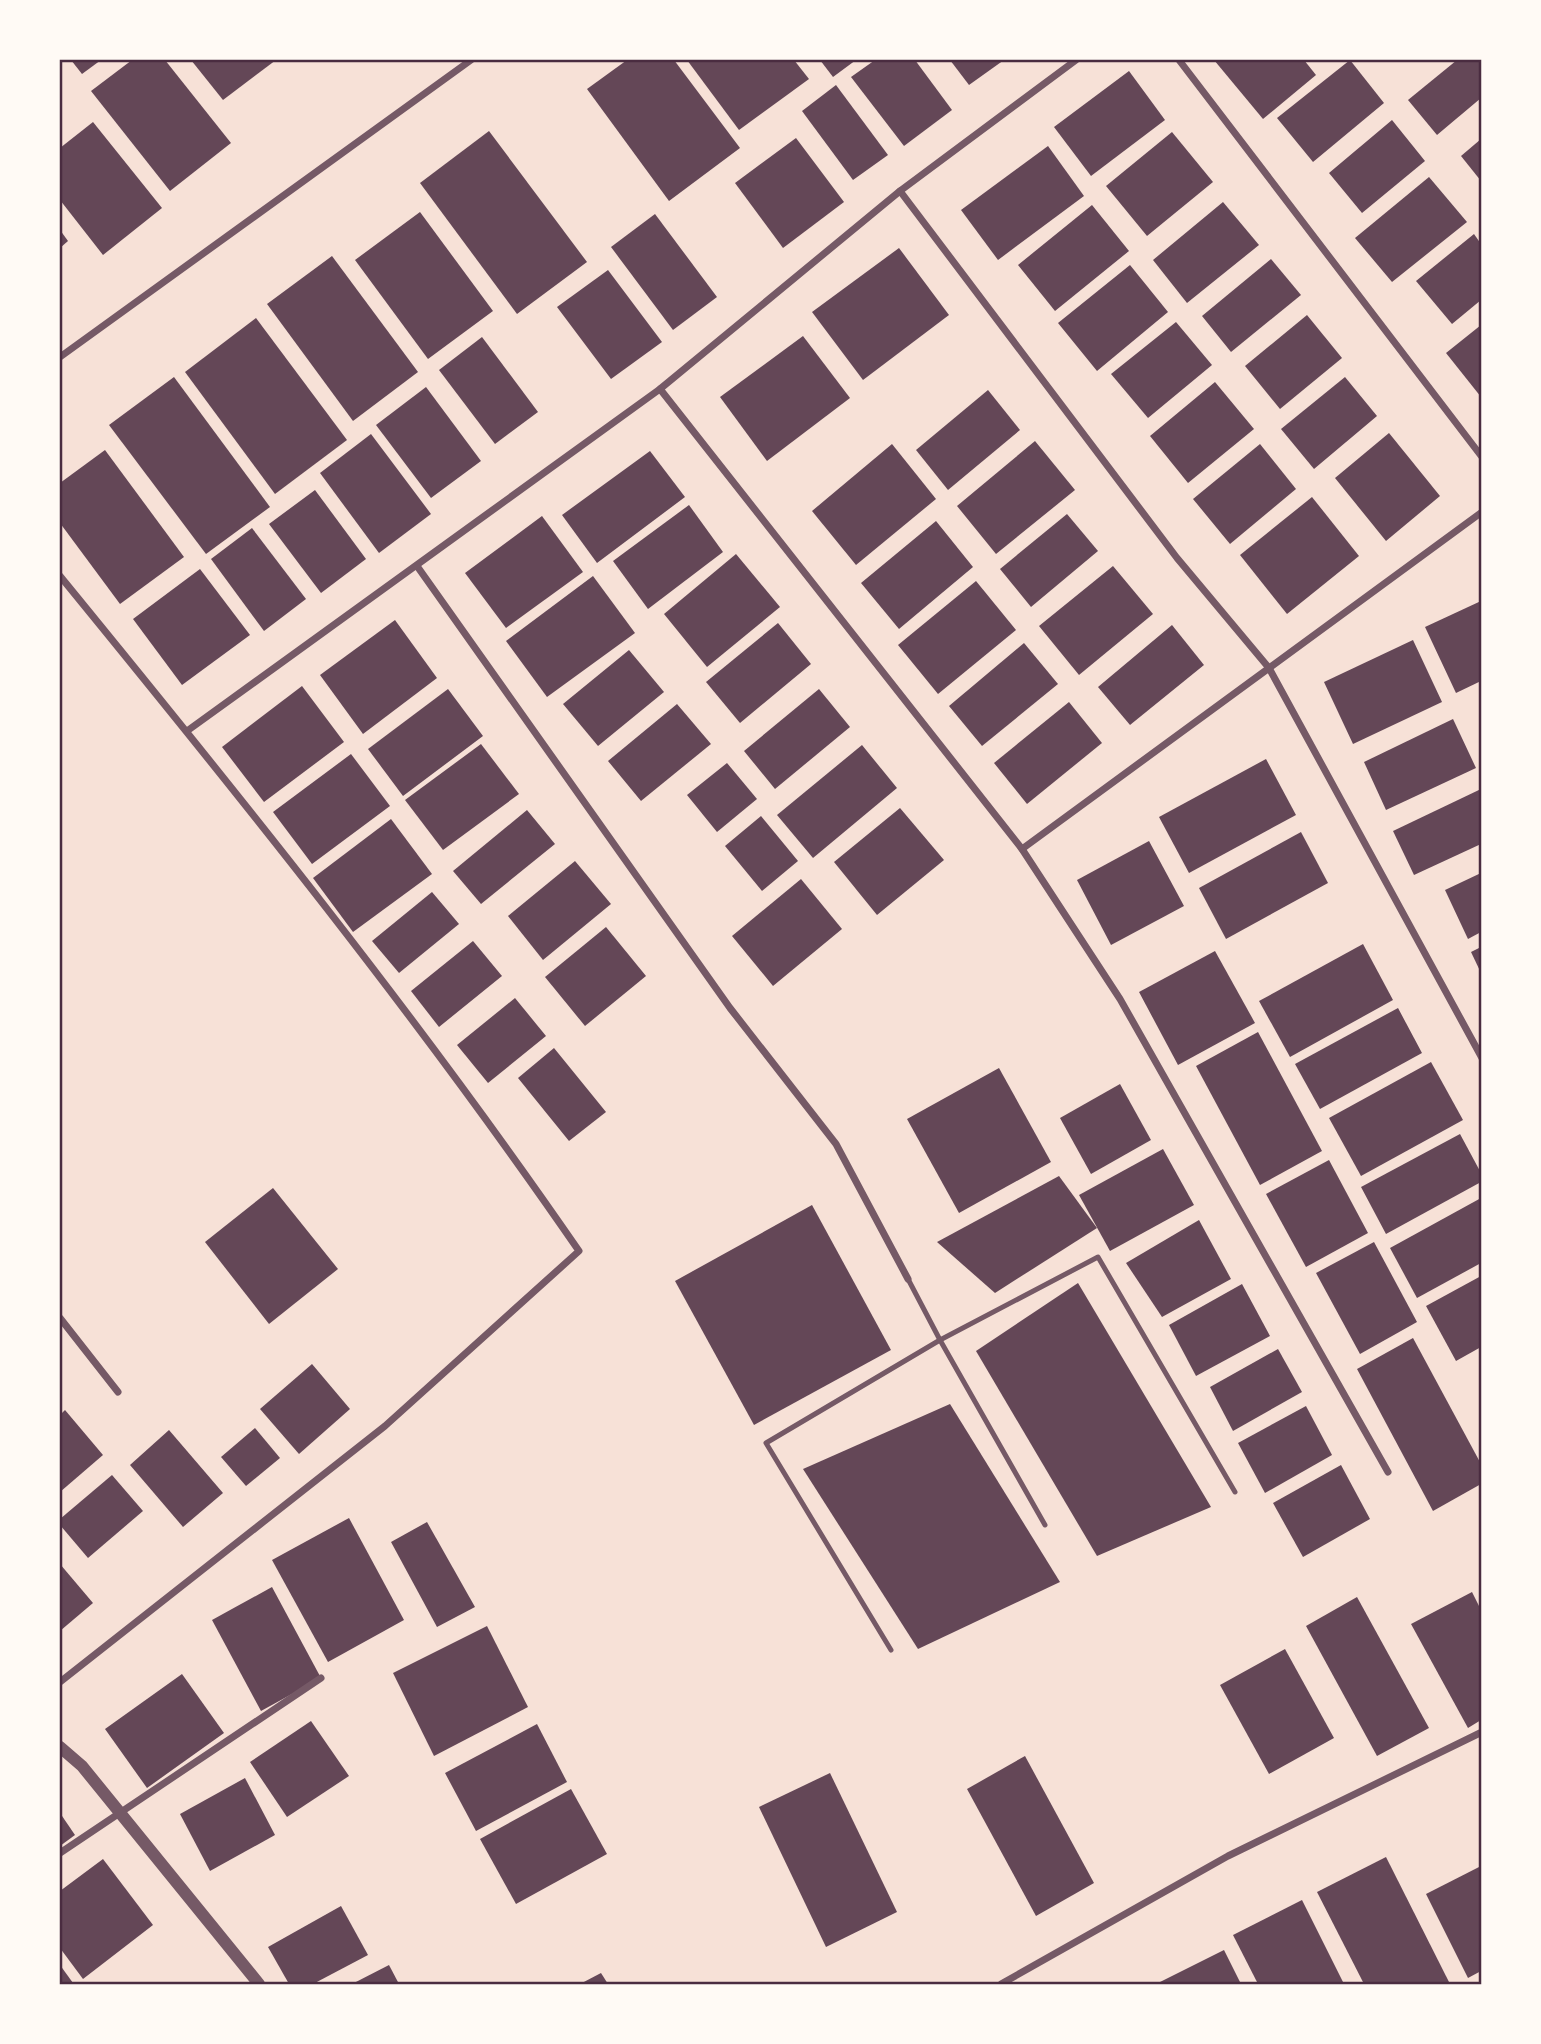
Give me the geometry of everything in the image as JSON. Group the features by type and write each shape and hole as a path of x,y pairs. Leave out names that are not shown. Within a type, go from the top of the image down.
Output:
{"street":[{"path":"60,357 471,60"},
{"path":"187,731 660,389 900,191 1076,60"},
{"path":"1179,60 1482,457"},
{"path":"900,191 1177,558 1269,668 1482,1058"},
{"path":"660,389 1022,849 1120,999 1388,1472"},
{"path":"1022,849 1482,512"},
{"path":"417,566 730,1008 836,1144 908,1279"},
{"path":"60,576 321,901 511,1152 579,1251 386,1426 60,1682"},
{"path":"60,1318 118,1392"},
{"path":"60,1853 321,1678"},
{"path":"1001,1984 1228,1856 1482,1732"},
{"path":"60,1747 82,1766 259,1984"}],"lane":[{"path":"891,1650 766,1444 940,1340 1098,1257 1236,1492"},
{"path":"908,1279 1045,1525"}],"building":[{"path":"71,60 101,60 82,74"},
{"path":"132,60 165,60 231,143 170,191 91,91"},
{"path":"191,60 276,60 223,100"},
{"path":"627,60 674,60 740,148 669,201 587,89"},
{"path":"687,60 794,60 809,79 739,130"},
{"path":"820,60 856,60 833,77"},
{"path":"875,60 915,60 952,110 904,146 851,77"},
{"path":"950,60 1004,60 969,85"},
{"path":"1214,60 1304,60 1316,75 1263,119"},
{"path":"1350,60 1384,103 1313,162 1277,118"},
{"path":"1457,60 1481,62 1481,98 1437,135 1408,100"},
{"path":"1129,71 1165,120 1091,176 1054,127"},
{"path":"836,85 888,155 853,180 802,111"},
{"path":"1392,120 1425,161 1362,213 1329,173"},
{"path":"93,122 162,208 103,255 60,200 60,148"},
{"path":"489,131 587,262 517,314 420,183"},
{"path":"1172,132 1213,182 1147,236 1106,186"},
{"path":"796,138 844,202 783,248 735,183"},
{"path":"1481,139 1481,181 1461,156"},
{"path":"1048,146 1084,196 998,260 961,210"},
{"path":"1429,177 1467,222 1392,282 1355,238"},
{"path":"1223,202 1259,245 1187,303 1153,260"},
{"path":"1092,205 1129,251 1055,311 1018,265"},
{"path":"420,212 493,311 428,359 355,260"},
{"path":"655,214 717,297 673,330 611,247"},
{"path":"60,230 68,241 60,248"},
{"path":"1474,234 1481,244 1481,300 1452,324 1416,281"},
{"path":"899,248 949,315 863,380 812,312"},
{"path":"332,256 418,372 353,421 267,304"},
{"path":"1271,259 1301,295 1231,352 1202,316"},
{"path":"1130,265 1168,312 1097,371 1058,323"},
{"path":"608,270 662,342 611,379 557,307"},
{"path":"1307,315 1342,358 1280,409 1245,366"},
{"path":"256,318 347,440 275,494 185,372"},
{"path":"1176,322 1212,365 1148,418 1111,374"},
{"path":"1481,325 1481,397 1446,353"},
{"path":"803,336 850,398 767,461 720,397"},
{"path":"482,337 538,412 495,444 439,370"},
{"path":"174,377 270,507 206,554 109,425"},
{"path":"1345,377 1377,416 1314,469 1281,429"},
{"path":"1215,382 1254,429 1188,483 1150,436"},
{"path":"426,387 481,461 431,498 376,425"},
{"path":"988,390 1020,430 948,490 916,450"},
{"path":"1389,433 1440,496 1386,541 1335,478"},
{"path":"371,434 431,514 379,553 320,473"},
{"path":"1035,441 1075,490 996,554 957,506"},
{"path":"892,444 936,499 856,565 812,511"},
{"path":"1260,444 1296,489 1230,544 1193,499"},
{"path":"105,450 184,557 120,604 60,523 60,483"},
{"path":"650,451 685,497 597,563 562,515"},
{"path":"315,490 366,559 321,593 269,524"},
{"path":"1312,497 1359,556 1287,614 1240,555"},
{"path":"689,505 723,552 648,609 613,561"},
{"path":"1067,514 1098,551 1031,607 1000,569"},
{"path":"542,516 583,572 506,628 465,573"},
{"path":"936,521 973,567 899,629 861,583"},
{"path":"252,528 306,599 264,631 211,559"},
{"path":"736,554 780,607 707,667 664,614"},
{"path":"1113,566 1153,614 1079,675 1039,626"},
{"path":"200,569 250,635 182,685 133,619"},
{"path":"593,576 635,633 547,697 506,641"},
{"path":"976,581 1016,630 938,694 898,645"},
{"path":"1481,601 1481,681 1456,693 1425,627"},
{"path":"395,620 437,678 363,734 320,675"},
{"path":"778,623 811,664 740,723 706,682"},
{"path":"1172,625 1204,665 1130,725 1098,687"},
{"path":"1413,640 1442,702 1353,744 1324,682"},
{"path":"1024,643 1058,684 982,746 949,706"},
{"path":"629,650 664,692 598,746 563,704"},
{"path":"302,686 344,742 264,802 222,747"},
{"path":"448,689 483,736 403,796 368,749"},
{"path":"819,689 850,727 775,789 744,751"},
{"path":"1069,702 1102,743 1027,804 994,763"},
{"path":"677,704 711,744 641,801 608,761"},
{"path":"1453,719 1476,768 1386,810 1364,762"},
{"path":"481,744 519,794 443,850 405,800"},
{"path":"862,745 897,788 813,858 777,815"},
{"path":"351,754 390,806 312,864 273,812"},
{"path":"1266,759 1296,815 1189,873 1159,817"},
{"path":"727,763 757,799 717,832 687,795"},
{"path":"1481,789 1481,844 1414,875 1393,831"},
{"path":"900,808 944,860 877,915 834,862"},
{"path":"527,810 555,844 481,904 453,871"},
{"path":"761,816 798,861 762,891 725,846"},
{"path":"391,819 432,874 353,932 313,878"},
{"path":"1301,832 1328,883 1226,939 1199,888"},
{"path":"1149,841 1184,906 1111,945 1077,880"},
{"path":"575,861 611,904 543,960 508,916"},
{"path":"1481,873 1481,932 1468,939 1445,890"},
{"path":"801,879 842,929 773,986 732,936"},
{"path":"432,892 459,924 399,973 372,941"},
{"path":"606,927 646,976 585,1026 545,977"},
{"path":"473,941 502,976 439,1027 411,991"},
{"path":"1363,944 1393,1000 1290,1057 1259,1001"},
{"path":"1481,947 1481,973 1471,952"},
{"path":"1215,951 1255,1023 1178,1065 1139,992"},
{"path":"515,998 546,1036 488,1083 457,1045"},
{"path":"1398,1008 1422,1053 1320,1109 1295,1064"},
{"path":"1258,1032 1322,1151 1260,1185 1196,1066"},
{"path":"554,1048 606,1112 569,1141 518,1078"},
{"path":"1431,1062 1463,1120 1361,1176 1329,1118"},
{"path":"999,1068 1051,1162 959,1213 907,1119"},
{"path":"1120,1084 1151,1140 1091,1174 1060,1118"},
{"path":"1460,1134 1481,1173 1481,1182 1386,1234 1361,1187"},
{"path":"1163,1149 1194,1205 1110,1251 1079,1195"},
{"path":"1329,1160 1368,1233 1306,1267 1266,1194"},
{"path":"1059,1176 1097,1228 995,1293 937,1242"},
{"path":"273,1188 338,1269 269,1324 205,1242"},
{"path":"1481,1198 1481,1263 1417,1298 1390,1248"},
{"path":"812,1205 891,1350 754,1425 675,1281"},
{"path":"1199,1220 1231,1279 1162,1317 1126,1263"},
{"path":"1374,1242 1417,1322 1360,1354 1316,1273"},
{"path":"1481,1276 1481,1347 1456,1361 1426,1306"},
{"path":"1078,1283 1211,1507 1097,1556 976,1351"},
{"path":"1242,1284 1270,1336 1196,1376 1169,1325"},
{"path":"1413,1338 1481,1464 1481,1484 1433,1511 1357,1369"},
{"path":"1278,1349 1302,1392 1233,1431 1210,1387"},
{"path":"312,1364 350,1409 299,1454 260,1409"},
{"path":"950,1404 1060,1582 918,1649 803,1469"},
{"path":"1306,1406 1332,1455 1265,1493 1238,1443"},
{"path":"65,1410 103,1455 60,1492 60,1415"},
{"path":"255,1428 280,1458 246,1486 221,1457"},
{"path":"169,1430 223,1493 183,1527 130,1465"},
{"path":"1341,1465 1370,1519 1303,1557 1273,1503"},
{"path":"112,1475 143,1511 88,1558 60,1525 60,1519"},
{"path":"349,1518 404,1620 328,1662 272,1560"},
{"path":"427,1522 475,1607 437,1627 391,1542"},
{"path":"60,1564 93,1603 60,1631"},
{"path":"272,1587 321,1678 261,1711 212,1620"},
{"path":"1472,1592 1481,1610 1481,1720 1468,1728 1411,1624"},
{"path":"1357,1597 1429,1728 1377,1756 1306,1626"},
{"path":"487,1626 528,1707 434,1756 393,1673"},
{"path":"1285,1649 1334,1738 1269,1774 1220,1685"},
{"path":"182,1674 224,1733 147,1788 105,1729"},
{"path":"311,1721 349,1776 287,1817 250,1762"},
{"path":"537,1724 567,1782 476,1831 445,1773"},
{"path":"1025,1756 1094,1883 1036,1916 967,1789"},
{"path":"830,1773 897,1912 826,1947 759,1807"},
{"path":"245,1778 275,1835 210,1871 180,1814"},
{"path":"571,1789 607,1854 516,1904 480,1839"},
{"path":"60,1813 75,1835 60,1846"},
{"path":"1386,1857 1450,1984 1364,1984 1317,1892"},
{"path":"103,1859 153,1925 83,1979 60,1948 60,1891"},
{"path":"1481,1866 1481,1971 1468,1978 1426,1894"},
{"path":"1302,1900 1344,1984 1258,1984 1233,1935"},
{"path":"341,1906 368,1955 313,1984 289,1984 268,1947"},
{"path":"1224,1950 1241,1984 1156,1984"},
{"path":"60,1965 73,1983 72,1984 60,1984"},
{"path":"389,1965 399,1984 352,1984"},
{"path":"601,1973 608,1984 580,1984"}]}
